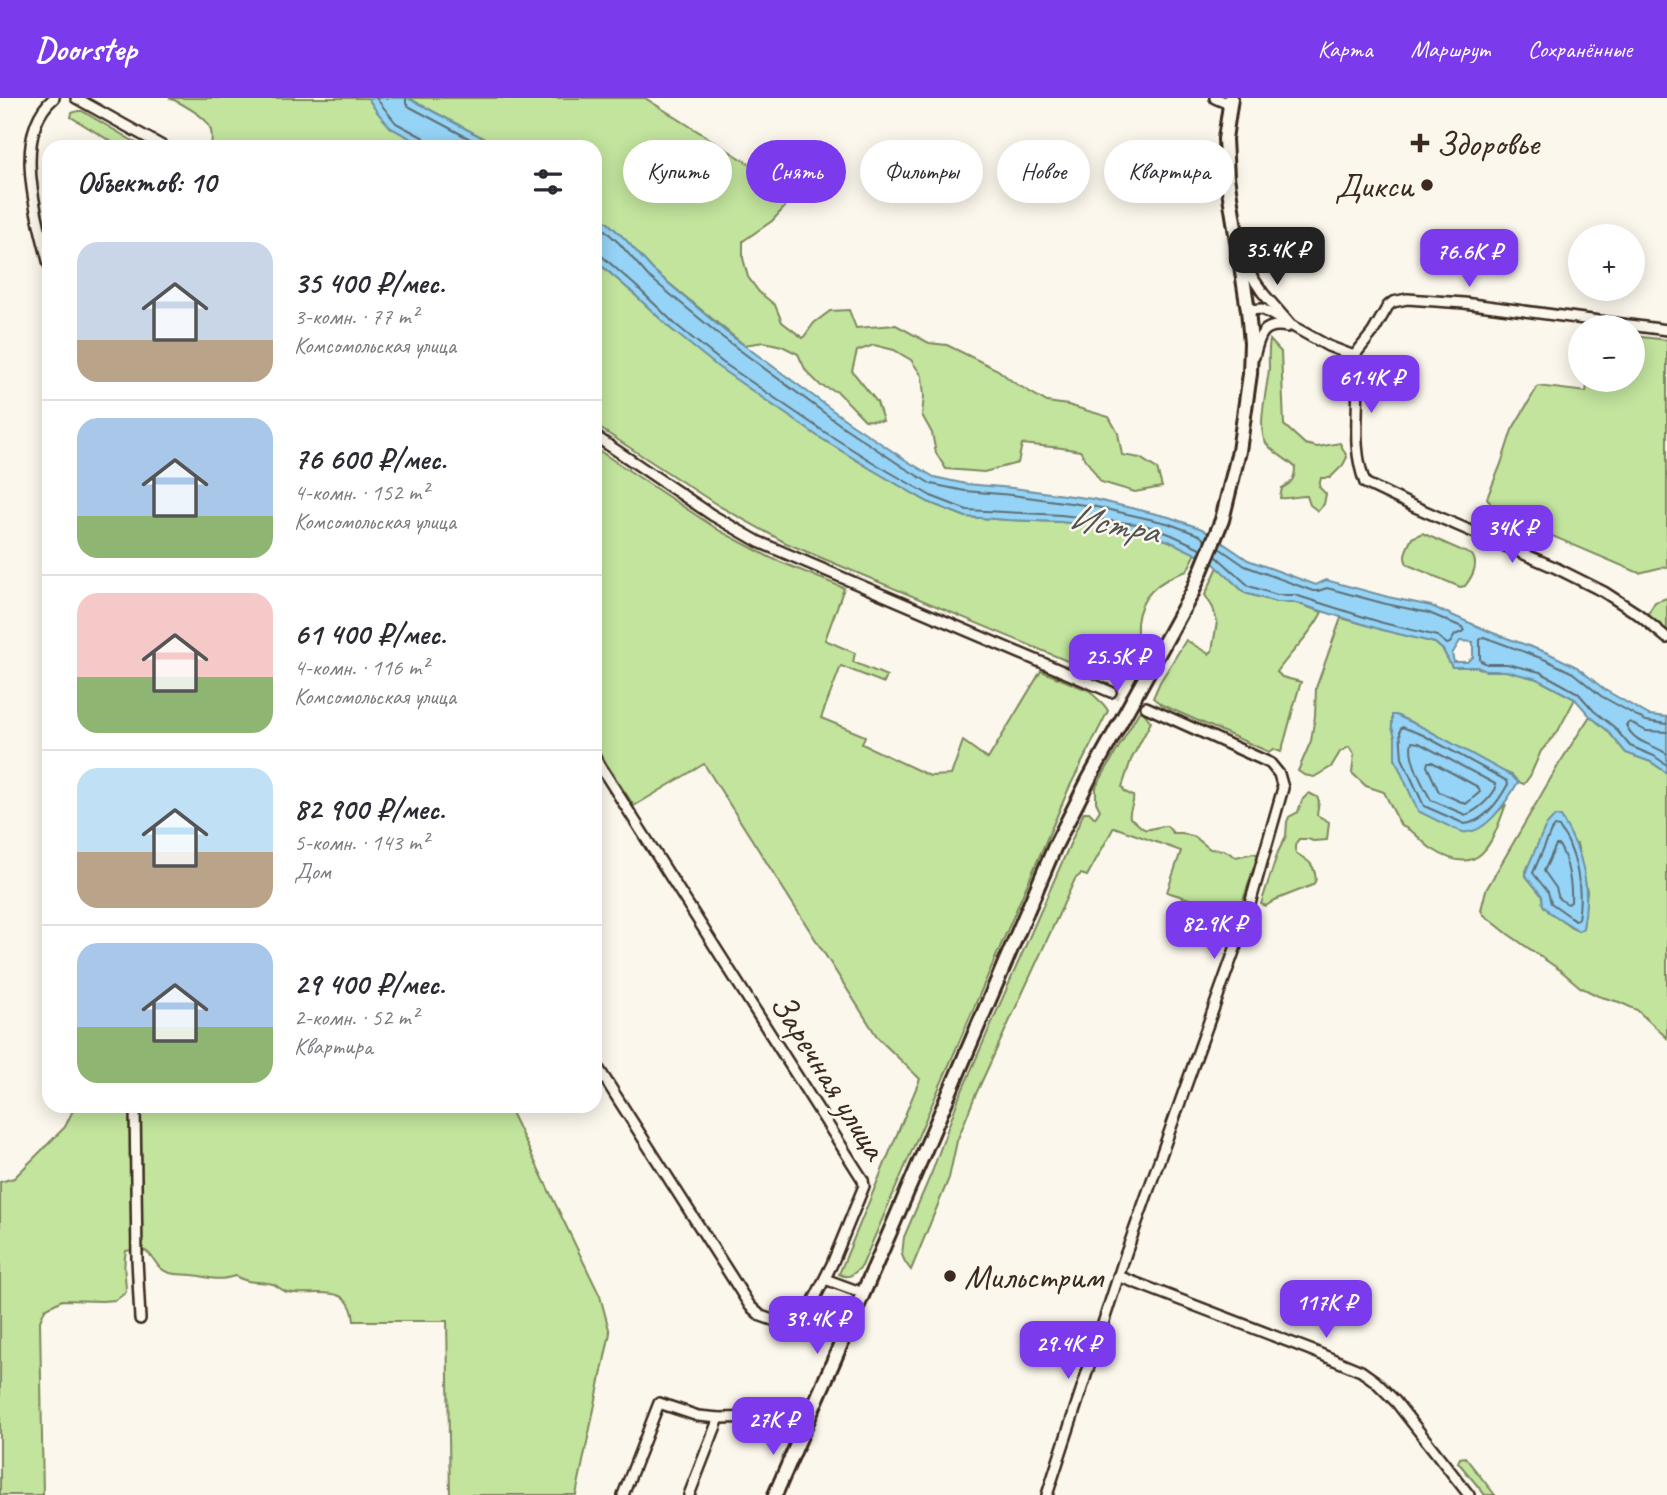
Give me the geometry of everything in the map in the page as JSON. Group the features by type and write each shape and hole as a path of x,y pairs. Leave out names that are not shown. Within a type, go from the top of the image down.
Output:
{"main road":[{"path":"775,1495 1055,846 1192,593 1222,520 1241,439 1250,374 1251,343 1226,167 1225,139 1230,101"}],"street":[{"path":"42,234 33,195 32,142 35,123 42,109 54,98"},
{"path":"76,98 151,140"},
{"path":"1215,98 1230,101"},
{"path":"1240,258 1263,293 1295,329"},
{"path":"1354,356 1373,332 1388,306 1399,299 1464,303 1667,330"},
{"path":"1248,310 1262,309 1328,346 1354,356"},
{"path":"1250,374 1264,330 1273,326 1295,329"},
{"path":"1354,356 1359,376 1357,447 1365,483 1604,592 1638,614 1667,638"},
{"path":"602,441 712,515 759,542 1111,692"},
{"path":"1047,1495 1118,1276 1246,918 1283,788 1279,774 1270,763 1146,707"},
{"name":"Заречная улица","path":"602,769 863,1180 864,1186 825,1279 811,1306 794,1321 778,1322 761,1316 750,1306 602,1074"},
{"path":"135,1113 140,1319"},
{"path":"1118,1276 1361,1371 1396,1402 1469,1495"},
{"path":"825,1279 863,1293"},
{"path":"622,1495 659,1403 698,1416 771,1418 802,1433"},
{"path":"689,1495 719,1418"}],"green space":[{"path":"169,98 368,98 381,116 413,140 212,140 210,126 206,121"},
{"path":"408,98 645,98 712,140 623,140 623,203 732,203 732,153 746,162 746,203 784,203 785,207 772,221 743,241 743,258 748,277 759,292 775,305 782,322 803,338 814,323 830,311 849,310 856,328 896,325 929,343 947,345 998,370 1047,402 1109,417 1118,433 1122,455 1140,458 1157,469 1162,487 1135,492 1101,482 1080,451 1022,444 1018,463 984,472 946,469 936,453 932,433 922,415 922,376 911,360 894,350 874,345 857,351 852,371 877,402 883,421 865,420 838,392 821,386 806,371 798,354 782,346 764,342 744,345 653,270 602,218 602,140 487,140"},
{"path":"82,111 131,140 109,140 71,117 72,113"},
{"path":"602,266 671,329 819,437 928,502 966,517 1061,522 1143,532 1196,553 1187,571 1161,583 1142,604 1137,623 1136,651 1091,671 786,543 719,506 602,430"},
{"path":"1645,337 1667,340 1667,568 1639,573 1496,512 1487,498 1512,430 1538,386 1568,390 1568,392 1645,392"},
{"path":"1270,340 1281,352 1284,425 1305,444 1317,447 1340,443 1347,457 1330,478 1321,478 1319,487 1326,494 1324,504 1318,511 1310,505 1307,496 1280,498 1282,488 1294,477 1295,467 1269,446 1263,436 1262,417"},
{"path":"602,453 720,531 771,558 844,588 825,640 855,653 853,662 887,676 884,683 841,666 821,718 865,736 862,744 930,776 951,775 963,741 988,759 1041,671 1090,691 1108,711 1069,788 862,1266 849,1276 839,1274 920,1079 878,1038 704,764 634,806 602,757"},
{"path":"1422,533 1472,555 1475,566 1465,586 1460,587 1408,565 1405,558 1407,548 1412,538"},
{"path":"1218,567 1245,593 1276,602 1293,602 1322,612 1277,672 1282,677 1301,682 1281,752 1273,749 1269,752 1162,705 1153,698 1186,640 1209,654 1212,651 1217,622 1205,595"},
{"path":"1667,598 1667,633 1646,617 1655,602"},
{"path":"1341,618 1435,643 1443,650 1452,667 1506,671 1537,679 1575,699 1557,733 1541,751 1524,784 1512,775 1392,727 1395,759 1483,825 1506,804 1489,844 1473,859 1462,861 1448,858 1401,826 1384,792 1366,786 1352,773 1354,755 1349,747 1340,752 1331,767 1314,777 1298,771 1311,741 1316,688"},
{"path":"1140,710 1151,722 1131,760 1122,787 1133,796 1130,818 1144,829 1167,826 1173,833 1195,837 1210,849 1224,850 1236,857 1254,853 1258,855 1240,909 1223,915 1212,906 1167,892 1181,851 1114,827 1087,876 1081,874 1075,879 975,1096 957,1141 949,1178 911,1270 902,1255 904,1237 932,1172 958,1100 1084,812 1089,812 1095,818 1100,810 1096,802 1096,787"},
{"path":"1590,716 1608,731 1626,753 1651,762 1667,773 1667,1038 1637,1010 1580,987 1508,934 1481,910 1486,890","holes":["1577,844 1587,891 1583,928 1578,931 1543,905 1542,896 1526,876"]},
{"path":"1309,793 1319,801 1317,815 1329,822 1327,840 1299,839 1295,849 1296,853 1313,867 1316,881 1313,885 1266,906 1261,904 1286,836 1289,817 1298,812 1302,800"},
{"path":"72,1113 511,1113 600,1296 610,1333 576,1495 450,1495 447,1321 354,1321 351,1308 346,1300 338,1295 287,1292 273,1284 235,1276 218,1279 173,1274 158,1266 148,1253 136,1249 126,1251 126,1292 116,1300 62,1300 45,1309 40,1321 43,1495 0,1495 0,1182 14,1178 65,1127"},
{"path":"1465,1457 1495,1495 1485,1495 1458,1462"}],"water":[{"path":"368,98 408,98 487,140 413,140 391,128"},
{"name":"Истра","path":"602,218 653,270 726,332 846,420 934,477 966,484 1093,499 1169,517 1202,529 1248,560 1316,585 1326,580 1431,606 1548,653 1577,667 1605,690 1649,715 1667,717 1667,773 1651,762 1626,753 1575,699 1537,679 1506,671 1452,667 1443,650 1435,643 1382,630 1293,602 1276,602 1245,593 1212,562 1169,541 1143,532 1061,522 966,517 928,502 819,437 718,367 671,329 602,266","holes":["1460,641 1473,642 1473,657 1467,662 1454,662 1452,654"]},
{"path":"1392,715 1426,729 1512,776 1518,782 1503,806 1488,822 1480,828 1463,832 1418,811 1395,759"},
{"path":"1555,816 1561,817 1569,831 1584,871 1585,913 1583,928 1579,931 1549,912 1543,905 1542,896 1526,876 1545,827"}],"tunnel":[{"path":"1111,692 1146,707"}],"place":[{"name":"Здоровье","path":"1420,143"},
{"name":"Дикси","path":"1427,185"},
{"name":"Мильстрим","path":"950,1276"}]}
